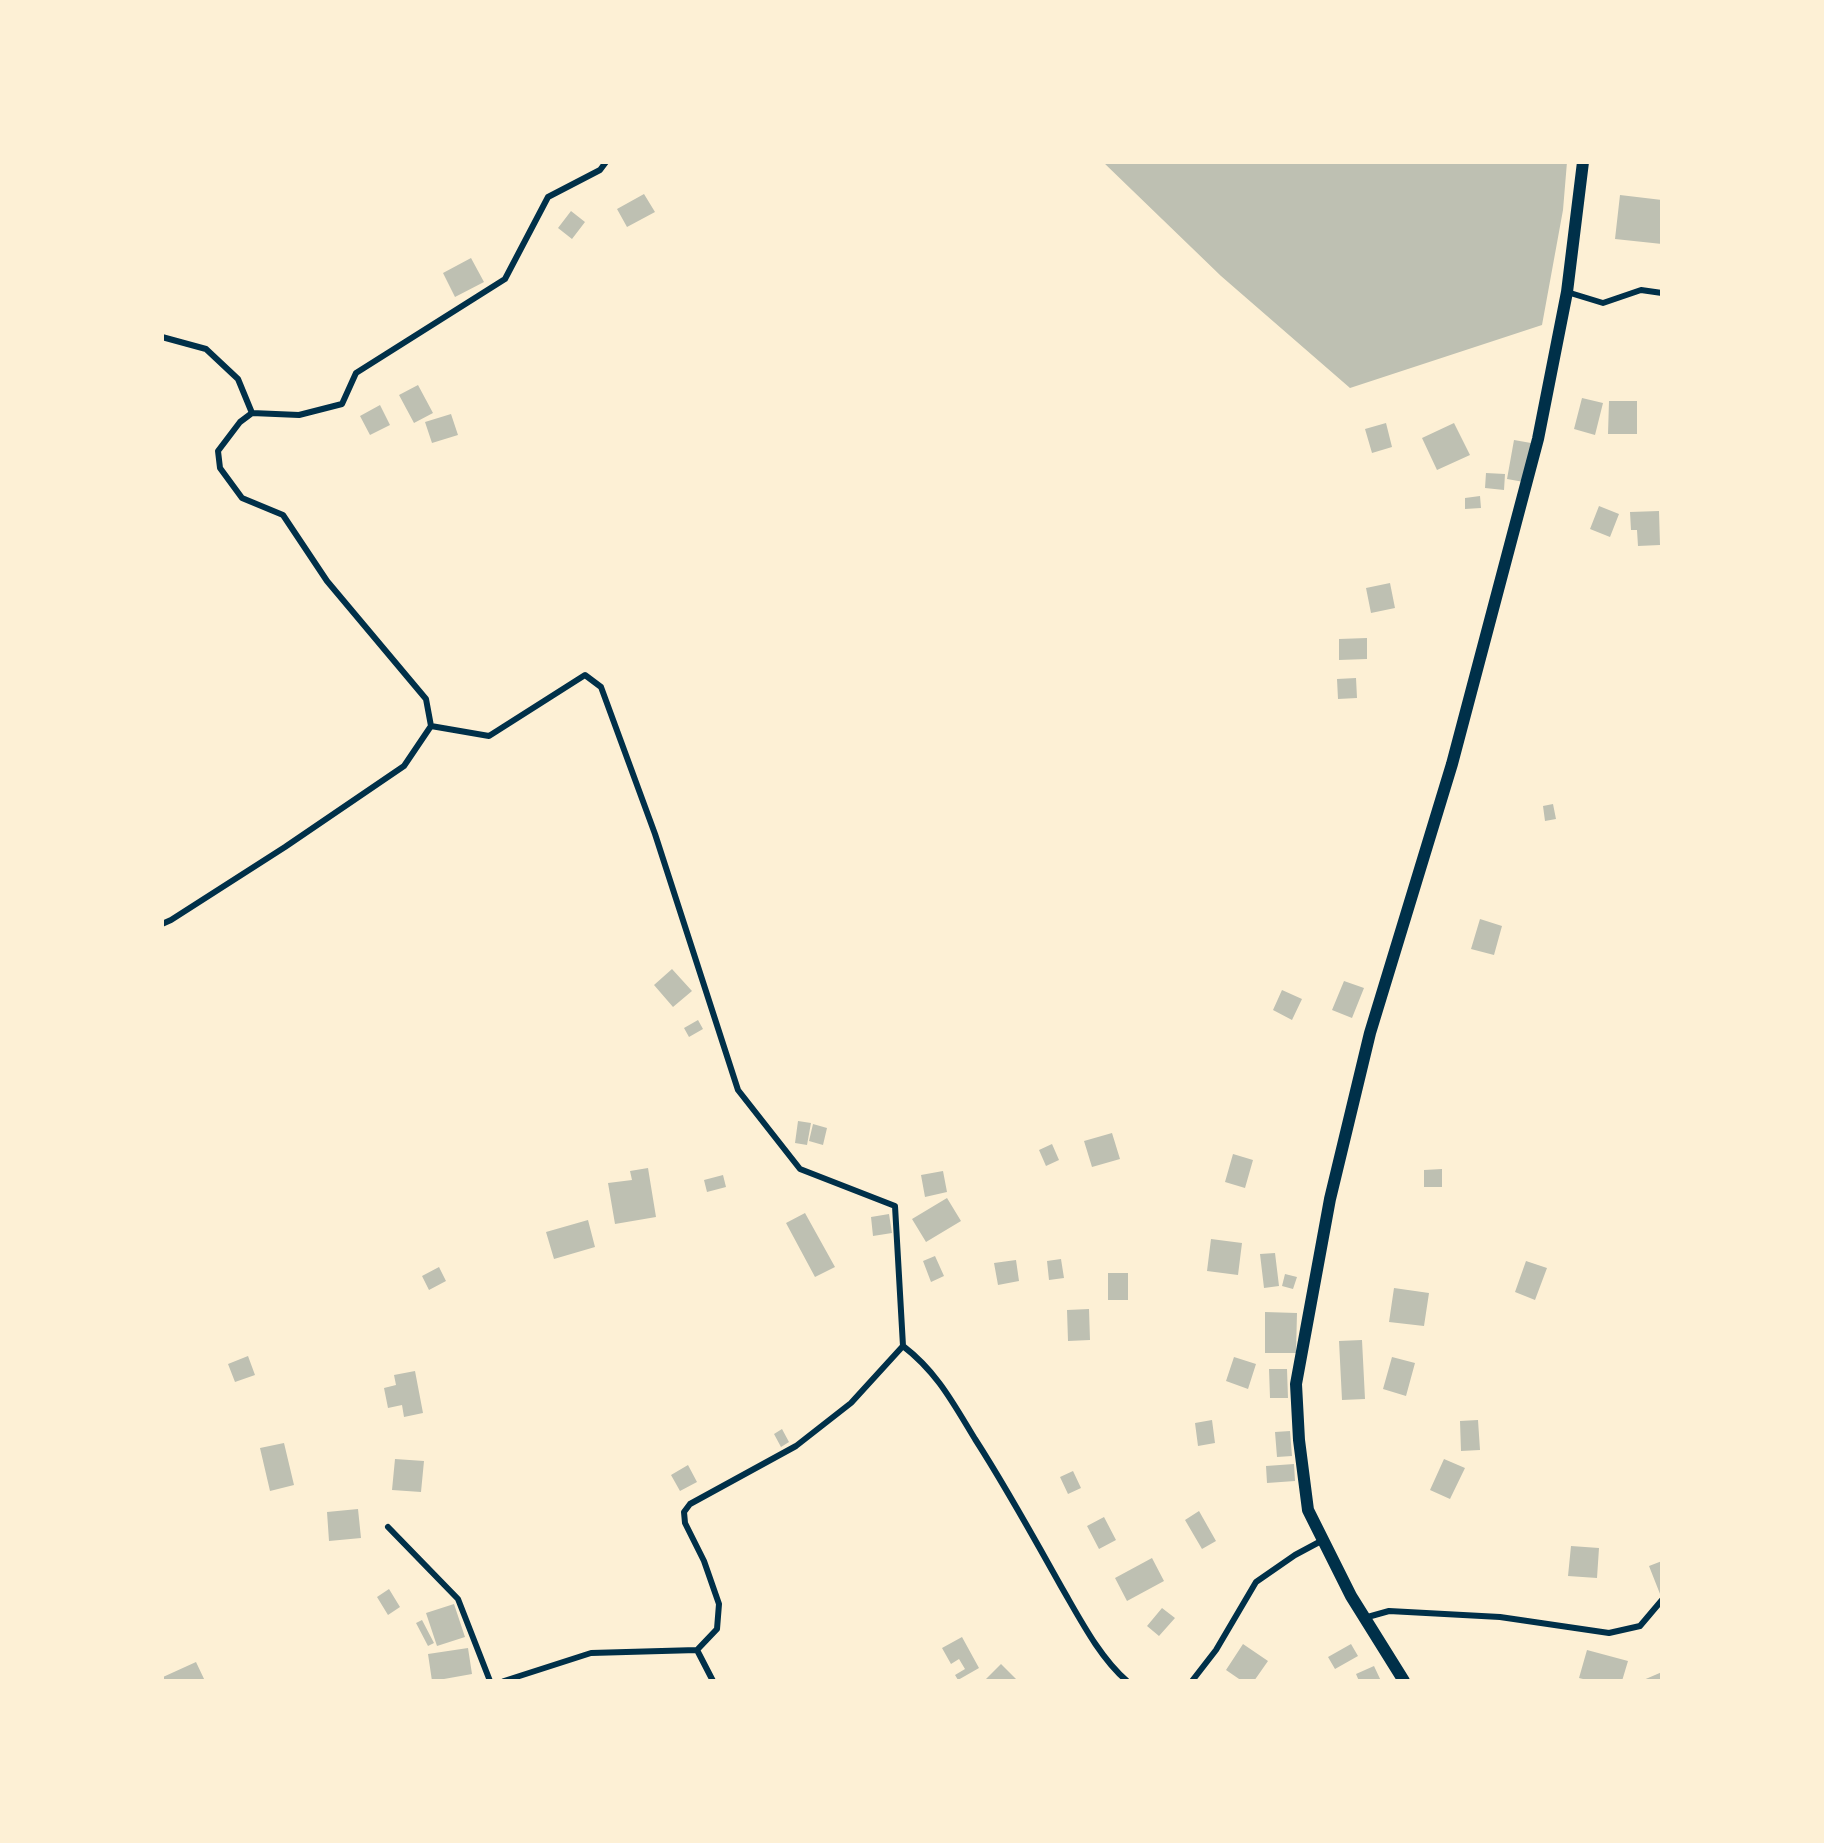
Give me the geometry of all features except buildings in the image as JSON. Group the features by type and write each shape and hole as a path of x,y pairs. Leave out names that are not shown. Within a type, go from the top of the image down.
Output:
{"main road":[{"path":"1404,1681 1351,1596 1308,1509 1299,1440 1296,1384 1330,1199 1370,1033 1452,764 1538,439 1567,292 1583,162"}],"street":[{"path":"162,924 285,847 404,766 431,726 426,699 327,581 283,515 242,498 220,468 218,451 240,422 252,413 299,415 342,404 356,373 505,279 548,197 600,170 606,162"},
{"path":"1567,292 1603,303 1641,290 1662,293"},
{"path":"162,337 206,349 238,380 252,413"},
{"path":"431,726 489,736 585,675 601,687 655,834 738,1090 800,1169 895,1206 903,1346 851,1402 796,1446 690,1504 684,1512 685,1523 704,1561 718,1604 717,1629 697,1650 591,1653 504,1681"},
{"path":"903,1346 942,1383 1007,1488 1077,1615 1115,1671 1127,1681"},
{"path":"388,1527 458,1599 490,1681"},
{"path":"1192,1681 1216,1650 1256,1582 1295,1555 1323,1540"},
{"path":"1364,1618 1389,1611 1500,1617 1609,1634 1640,1626 1662,1600"},
{"path":"697,1650 713,1681"}]}
